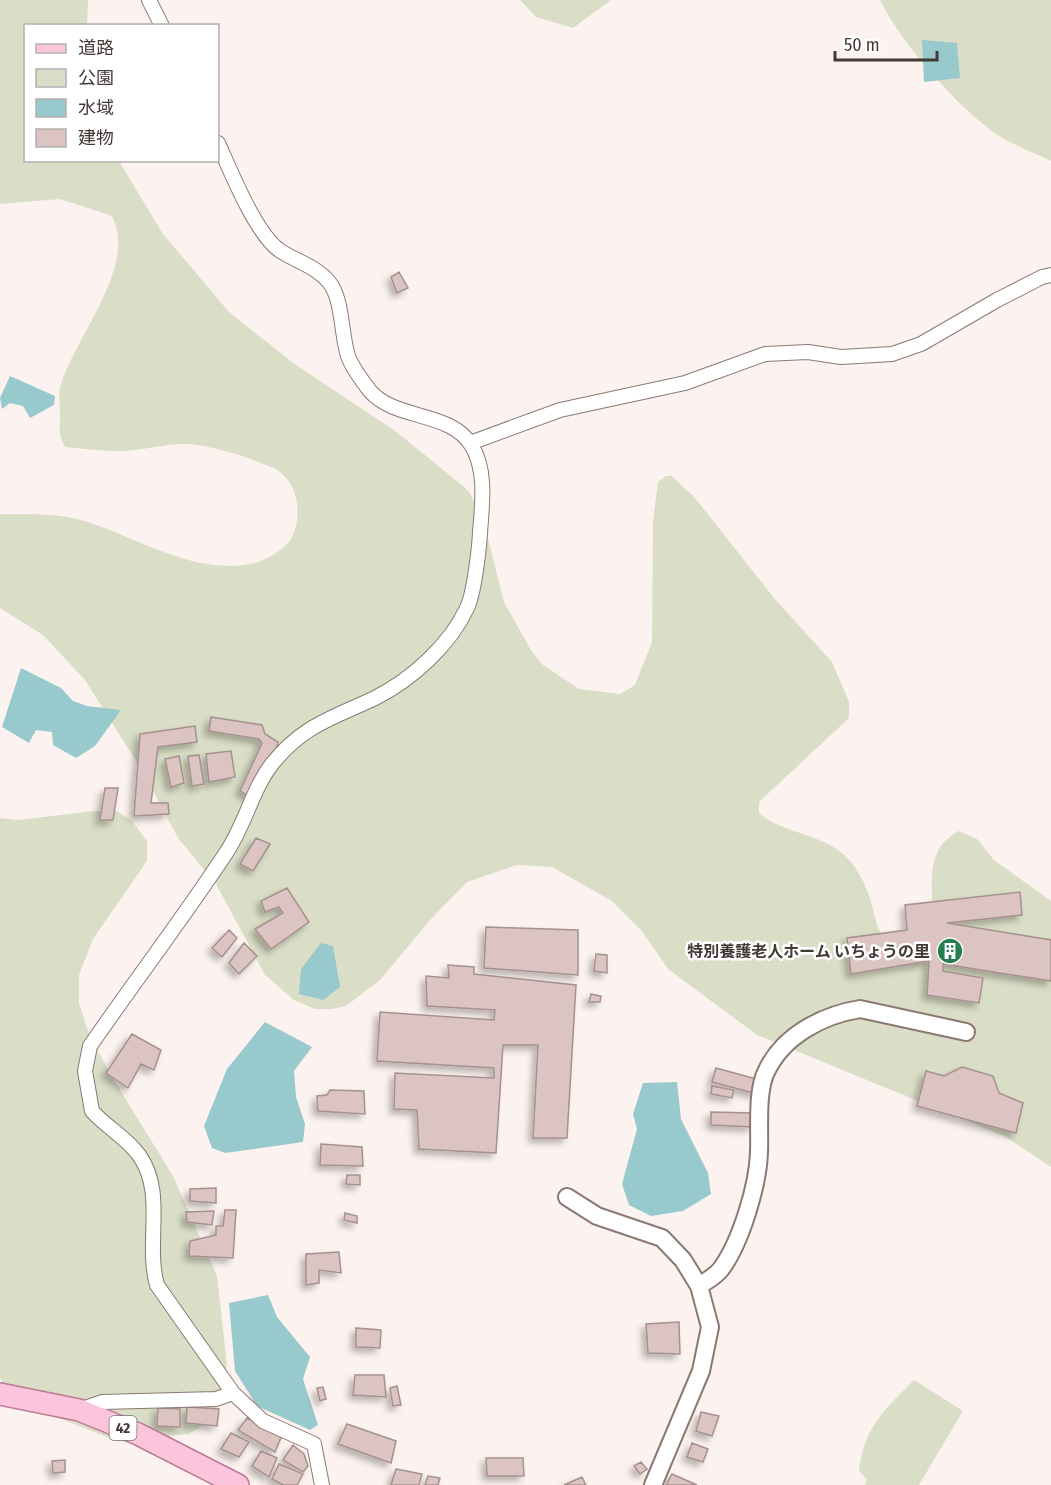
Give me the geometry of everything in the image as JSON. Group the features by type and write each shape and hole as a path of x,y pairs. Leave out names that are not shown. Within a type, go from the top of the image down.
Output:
{"main road":[{"name":"42","path":"0,1394 79,1410 148,1438 238,1485"}],"street":[{"path":"149,0 161,24"},
{"path":"219,145 263,231 278,249 305,263 330,283 341,317 348,358 372,393 395,406 450,425 470,443 479,462 483,491 480,541 468,607 443,645 416,670 378,696 328,718 296,737 270,766 229,850 127,990 90,1046 85,1071 92,1110 120,1134 139,1155 152,1176 152,1269 157,1285 233,1393 263,1421 314,1444 322,1485"},
{"path":"470,443 560,410 685,383 765,354 808,352 841,357 892,354 921,344 997,300 1042,277 1051,275"},
{"path":"699,1286 720,1270 744,1220 754,1192 766,1070 796,1033 843,1012 860,1009 966,1032"},
{"path":"567,1197 597,1216 662,1239 683,1260 699,1286 710,1327 700,1371 653,1485"},
{"path":"79,1410 102,1402 216,1399 233,1393"}],"green space":[{"path":"0,0 88,0 87,24 24,24 24,162 120,162 163,234 230,313 296,365 394,430 463,486 470,493 485,527 504,602 531,650 543,665 579,689 620,694 635,685 652,642 653,521 658,482 666,476 672,476 695,498 774,598 832,662 849,702 849,718 759,802 759,813 781,826 829,844 840,851 856,869 866,888 882,934 898,946 932,906 932,873 937,854 942,845 959,831 977,839 994,860 1051,901 1051,1167 1006,1137 757,1035 668,969 641,930 612,901 552,867 517,865 467,882 431,919 380,980 346,1006 315,1009 294,1000 265,975 216,884 178,838 143,772 85,680 43,635 0,608 0,514 41,514 81,520 185,559 229,566 256,563 268,558 289,542 296,528 296,497 287,479 280,472 225,451 188,444 120,451 66,447 63,444 60,429 61,384 68,365 111,279 117,257 118,236 112,216 60,199 0,204"},
{"path":"520,0 611,0 573,28 536,17"},
{"path":"880,0 1051,0 1051,161 993,132 962,105 915,53 889,17"},
{"path":"94,811 117,811 132,821 147,841 147,861 93,939 79,975 79,1003 89,1034 112,1077 173,1176 217,1276 227,1365 218,1405 207,1424 188,1434 117,1441 13,1400 0,1378 0,818 18,820"},
{"path":"914,1380 963,1411 919,1485 865,1485 867,1480 859,1471 865,1442 877,1420"}],"water":[{"path":"922,40 957,43 960,78 924,82"},
{"path":"10,376 55,396 54,405 30,418 23,406 10,403 2,409 0,398"},
{"path":"21,668 61,688 73,701 87,706 121,710 95,746 76,758 53,745 52,732 36,730 29,743 2,727"},
{"path":"321,943 333,946 340,987 323,1000 299,994 301,969"},
{"path":"265,1022 312,1047 294,1071 296,1097 305,1124 303,1142 225,1153 212,1148 204,1126 227,1069"},
{"path":"677,1082 681,1119 708,1173 711,1194 683,1211 651,1216 629,1205 622,1184 637,1129 633,1114 643,1083"},
{"path":"268,1295 277,1317 310,1357 303,1379 318,1425 310,1430 257,1406 235,1371 229,1303"}],"building":[{"path":"399,272 408,288 397,293 391,277"},
{"path":"211,717 262,725 265,734 278,742 276,753 250,797 240,791 262,743 259,739 209,731"},
{"path":"195,726 197,742 158,747 151,803 168,803 169,814 134,816 140,734"},
{"path":"231,751 235,777 209,782 206,754"},
{"path":"199,755 204,784 192,786 188,756"},
{"path":"179,756 184,783 171,787 165,759"},
{"path":"105,788 118,788 113,820 100,820"},
{"path":"256,838 270,844 253,871 240,864"},
{"path":"287,888 309,922 271,949 255,929 283,913 279,907 265,912 261,901"},
{"name":"特別養護老人ホーム いちょうの里","path":"1020,892 1022,915 947,923 1051,940 1051,981 943,964 943,971 983,978 979,1003 927,995 929,961 851,974 847,938 907,930 905,905"},
{"path":"486,927 578,930 578,975 484,968"},
{"path":"229,930 237,938 222,957 212,948"},
{"path":"244,943 257,956 239,974 229,963"},
{"path":"596,954 607,955 607,973 594,971"},
{"path":"448,965 474,967 474,974 576,985 567,1138 533,1138 538,1045 503,1045 496,1153 419,1149 417,1110 394,1109 395,1073 494,1078 494,1068 377,1061 380,1012 494,1020 495,1010 427,1006 426,976 449,978"},
{"path":"591,994 601,996 600,1002 589,1002"},
{"path":"132,1034 161,1050 154,1070 141,1064 128,1088 106,1073"},
{"path":"962,1067 993,1076 999,1093 1023,1103 1016,1133 917,1106 926,1071 944,1076"},
{"path":"716,1068 760,1080 757,1094 712,1082"},
{"path":"712,1086 734,1090 732,1098 711,1094"},
{"path":"330,1090 364,1091 365,1114 318,1111 317,1096 327,1095"},
{"path":"711,1112 752,1113 753,1127 711,1125"},
{"path":"321,1144 362,1147 363,1166 320,1165"},
{"path":"347,1175 360,1175 360,1185 346,1184"},
{"path":"216,1188 216,1203 190,1201 190,1189"},
{"path":"225,1210 236,1210 233,1258 189,1256 190,1241 216,1235 216,1226 223,1226"},
{"path":"214,1211 212,1225 187,1222 186,1212"},
{"path":"345,1213 357,1216 357,1223 344,1220"},
{"path":"339,1252 341,1273 319,1270 319,1283 306,1285 306,1254"},
{"path":"679,1322 680,1354 648,1353 646,1324"},
{"path":"356,1328 381,1330 380,1348 356,1347"},
{"path":"355,1375 384,1375 386,1397 353,1395"},
{"path":"397,1386 401,1405 393,1406 390,1388"},
{"path":"323,1387 326,1399 320,1401 317,1388"},
{"path":"187,1407 219,1409 217,1426 186,1423"},
{"path":"158,1408 180,1409 180,1427 157,1426"},
{"path":"701,1412 719,1416 712,1436 696,1431"},
{"path":"247,1418 282,1435 275,1452 238,1430"},
{"path":"347,1424 396,1441 391,1463 338,1444"},
{"path":"231,1433 249,1442 239,1457 221,1449"},
{"path":"692,1443 708,1449 703,1462 687,1457"},
{"path":"293,1445 304,1454 308,1466 303,1472 283,1460"},
{"path":"261,1451 277,1458 269,1477 252,1466"},
{"path":"486,1458 523,1458 524,1476 487,1476"},
{"path":"65,1460 65,1472 53,1473 52,1461"},
{"path":"641,1462 647,1469 640,1474 634,1466"},
{"path":"279,1464 303,1474 297,1485 283,1485 272,1479"},
{"path":"396,1469 422,1474 419,1485 391,1485"},
{"path":"672,1474 697,1485 666,1485"},
{"path":"428,1476 440,1478 438,1485 425,1485"},
{"path":"582,1477 586,1485 564,1485"}],"place":[{"name":"特別養護老人ホーム いちょうの里","path":"950,951"}]}
